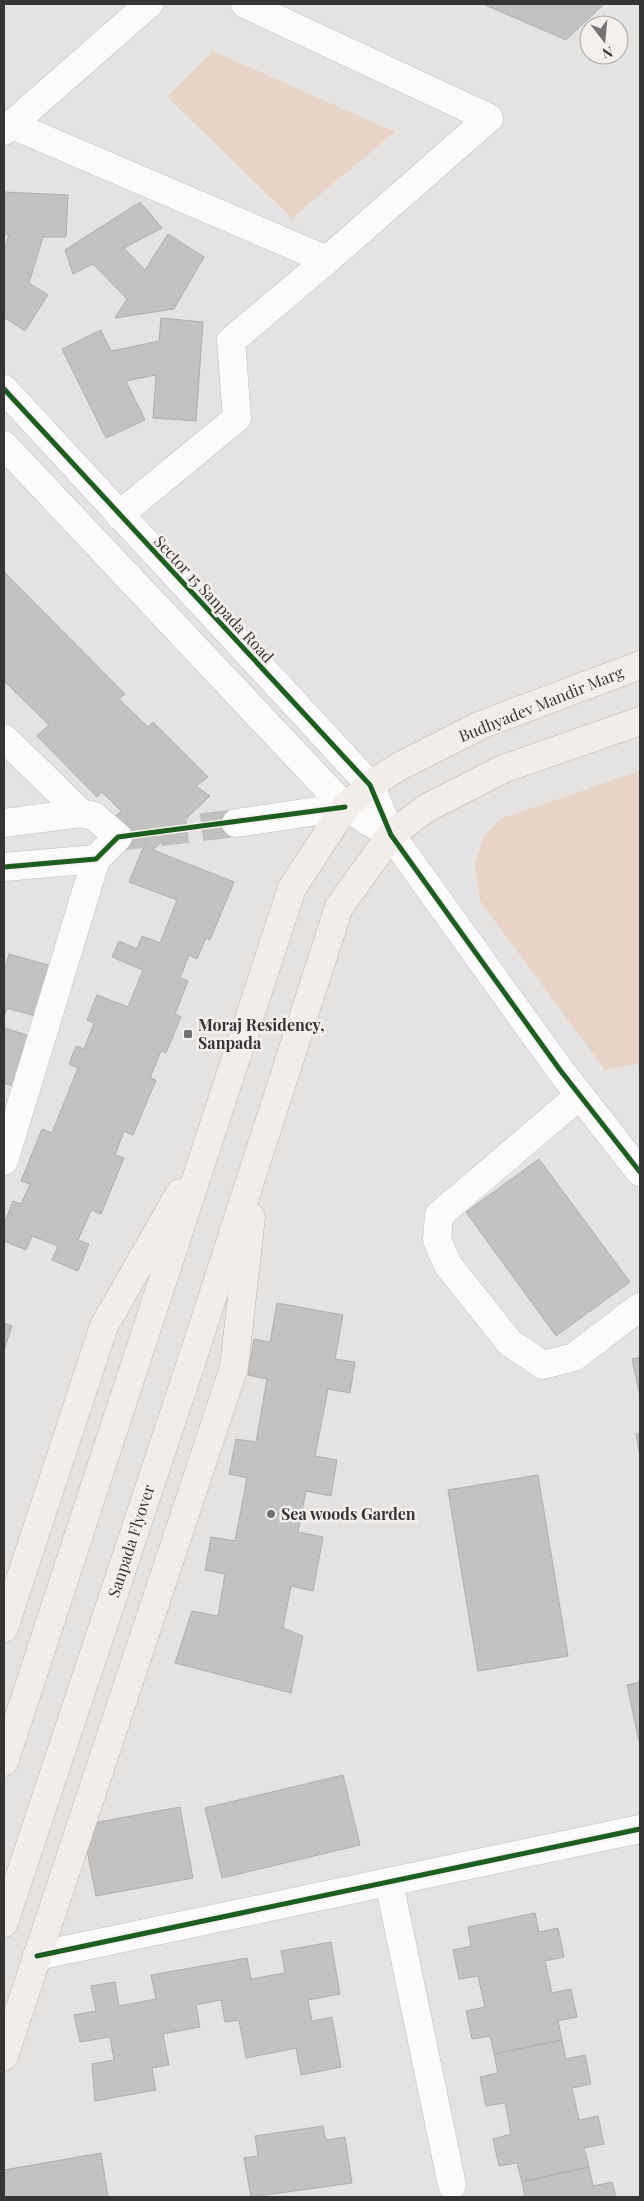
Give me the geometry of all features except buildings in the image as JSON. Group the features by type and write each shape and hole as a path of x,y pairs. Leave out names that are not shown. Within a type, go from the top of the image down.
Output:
{"main road":[{"name":"Budhyadev Mandir Marg","path":"210,1142 292,888 345,807 370,785 400,766 481,725 640,665"},
{"path":"4,2056 234,1367 258,1158 340,907 391,835 425,809 503,769 640,721"},
{"path":"4,1762 210,1142"},
{"path":"4,1628 104,1326 210,1142"},
{"name":"Sanpada Flyover","path":"4,1923 258,1158"}],"street":[{"path":"149,4 8,128 327,260"},
{"path":"120,515 237,418 231,341 489,118 245,4"},
{"name":"Sector 15 Sanpada Road","path":"4,389 370,785 391,835"},
{"path":"4,445 345,807 391,835 580,1095 640,1172"},
{"path":"4,738 81,813"},
{"path":"236,823 345,807"},
{"path":"4,823 81,813 94,816 118,837 96,859 6,1145"},
{"path":"4,868 96,859"},
{"path":"580,1095 439,1215 437,1240 448,1265 510,1343 543,1365 574,1357 640,1307"},
{"path":"37,1956 640,1829"},
{"path":"389,1882 452,2185"}],"shaded area":[{"path":"213,51 395,132 292,218 167,97"},
{"path":"640,771 640,1063 605,1070 480,901 475,864 483,838 500,819"}],"tunnel":[{"path":"118,837 236,823"}],"cycle path":[{"path":"4,389 370,785 391,835 560,1070 640,1172"},
{"path":"4,867 96,859 118,837 345,807"},
{"path":"37,1956 640,1829"}],"place":[{"name":"Moraj Residency, Sanpada","path":"188,1034"},
{"name":"Sea woods Garden","path":"271,1514"}]}
